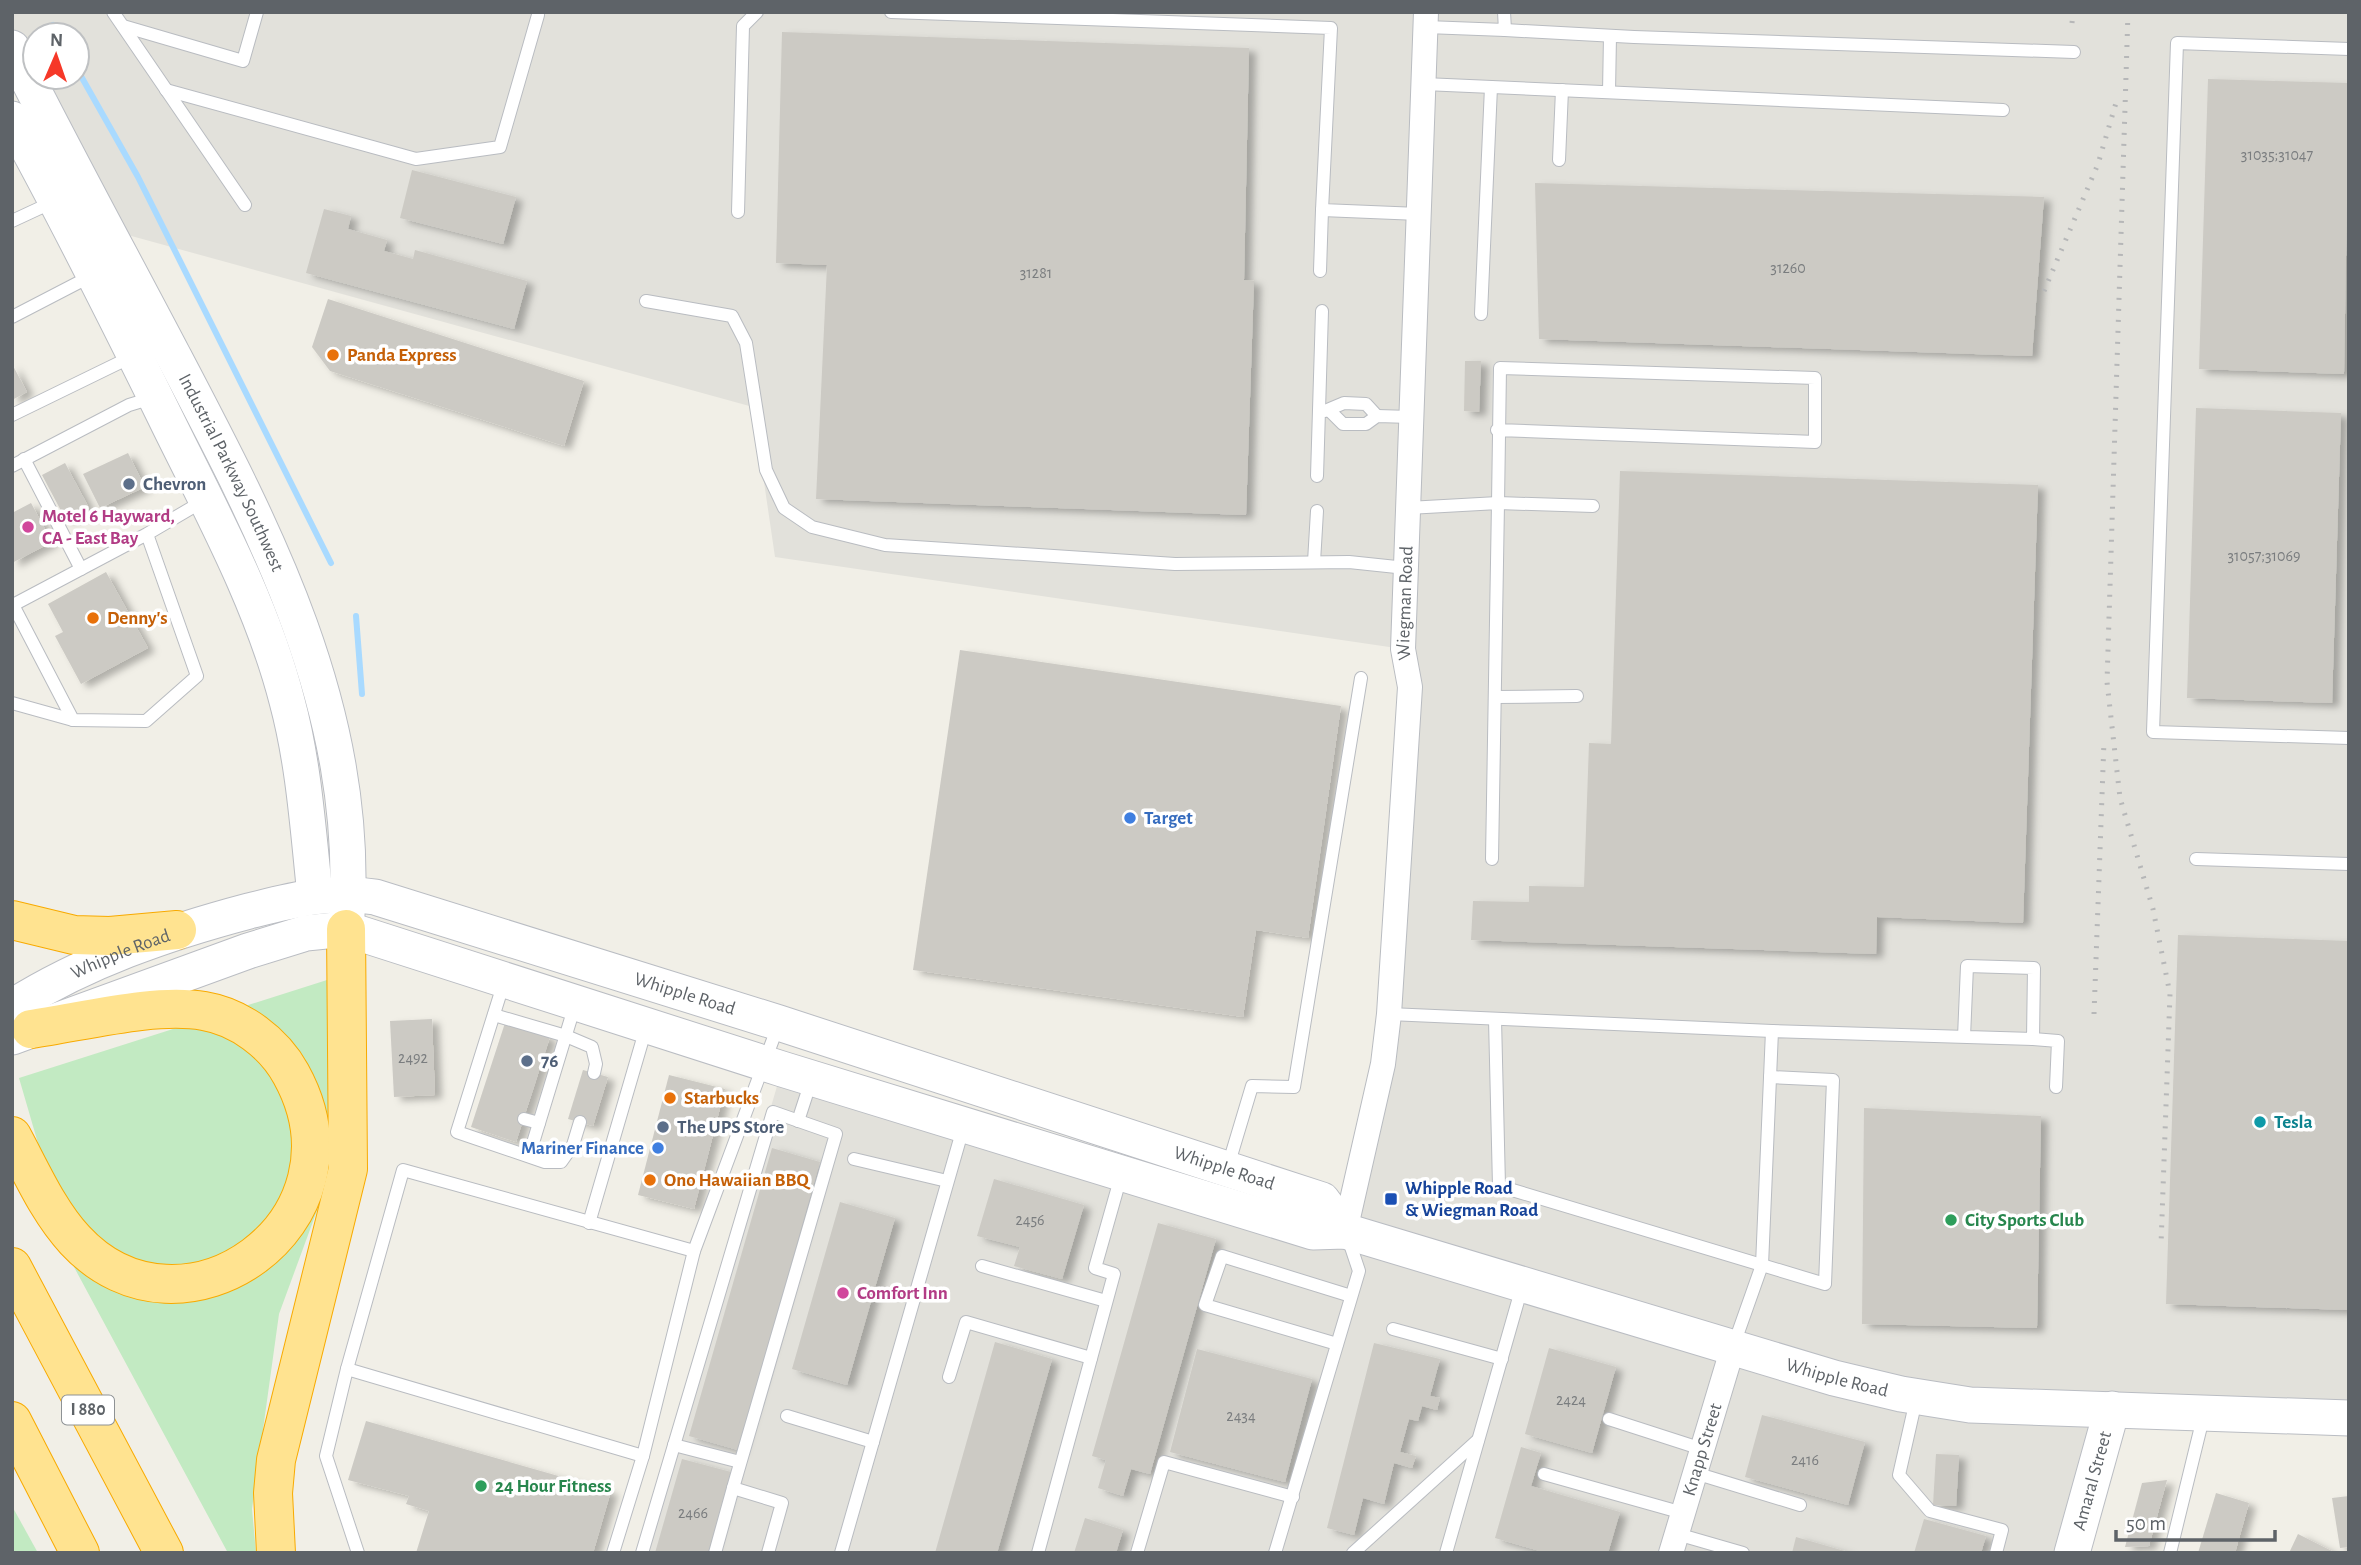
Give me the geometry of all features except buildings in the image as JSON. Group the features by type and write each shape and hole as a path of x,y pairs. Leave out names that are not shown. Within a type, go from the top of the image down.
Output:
{"highway":[{"path":"276,1553 273,1505 276,1460 348,1169 337,905"},
{"path":"12,920 74,935 110,936 177,930"},
{"path":"12,1136 61,1223 76,1241 96,1258 117,1270 164,1283 210,1279 253,1258 289,1222 307,1179 311,1132 298,1086 272,1048 231,1019 183,1008 19,1024"},
{"name":"I 880","path":"12,1267 164,1553"},
{"path":"12,1421 80,1553"}],"main road":[{"name":"Industrial Parkway Southwest","path":"12,48 108,266 222,490"},
{"name":"Industrial Parkway Southwest","path":"13,123 55,200 108,266 135,356 155,397 222,490 296,608 321,688 338,764 349,852 337,905"},
{"name":"Whipple Road","path":"19,1024 55,981 177,930 375,897 779,1023 1322,1200 1345,1231"},
{"name":"Whipple Road","path":"337,905 505,978 766,1063 1313,1232 1345,1231 1834,1378 1970,1405 2349,1418"},
{"name":"Whipple Road","path":"19,1024 306,933 337,905"},
{"name":"Amaral Street","path":"2072,1553 2112,1409"}],"street":[{"name":"Wiegman Road","path":"1345,1231 1383,1064 1389,1014 1410,687 1403,649 1426,20"},
{"name":"Knapp Street","path":"1677,1533 1732,1347"}],"lane":[{"path":"113,12 244,205"},
{"path":"123,26 243,61 257,12"},
{"path":"738,212 743,26 757,12"},
{"path":"891,12 1331,28 1320,271"},
{"path":"1504,12 1505,30"},
{"path":"166,90 416,159 500,147 538,15"},
{"path":"1426,20 1505,30 1610,36 2074,52"},
{"path":"1609,92 1610,36"},
{"path":"2349,49 2177,43 2152,732 2349,738"},
{"path":"1424,84 2003,110"},
{"path":"1481,314 1491,87"},
{"path":"1559,160 1562,90"},
{"path":"12,221 55,200"},
{"path":"1322,210 1419,214"},
{"path":"12,317 108,266"},
{"path":"646,301 732,316 746,343 766,470 784,508 812,527 885,545 1175,564 1314,562 1406,568"},
{"path":"1317,476 1324,411 1322,311"},
{"path":"12,415 135,356"},
{"path":"1492,859 1496,696 1497,430 1500,368 1815,378 1815,442 1497,430"},
{"path":"81,569 18,462 129,405 155,397"},
{"path":"1324,411 1344,403 1366,404 1377,416"},
{"path":"1324,411 1343,424 1366,424 1377,416 1411,417"},
{"path":"73,720 13,604 147,534 222,490"},
{"path":"1408,508 1498,503 1593,506"},
{"path":"1314,562 1317,511"},
{"path":"12,703 73,720 146,722 197,676 147,534"},
{"path":"1227,1169 1252,1086 1294,1087 1361,678"},
{"path":"1496,696 1577,696"},
{"path":"2196,859 2349,864"},
{"path":"1964,1037 1967,966 1980,966 2034,968 2033,1039"},
{"path":"505,978 494,1015 491,1044 484,1069 473,1103 457,1132 545,1162 561,1162 573,1145 580,1122"},
{"path":"529,1156 577,1001"},
{"path":"1389,1014 2058,1041 2056,1087"},
{"path":"494,1015 566,1036 592,1047 596,1064 594,1073"},
{"path":"1495,1019 1499,1186 1825,1284 1833,1080 1770,1077"},
{"path":"613,1553 643,1456 694,1251 779,1023"},
{"path":"589,1223 647,1025"},
{"path":"1732,1347 1762,1265 1772,1031"},
{"path":"544,1058 558,1063"},
{"path":"799,1121 813,1077"},
{"path":"535,1084 550,1088"},
{"path":"642,1553 773,1112 836,1134 715,1553"},
{"path":"524,1119 539,1124"},
{"path":"841,1553 964,1125"},
{"path":"854,1158 947,1181"},
{"path":"358,1553 326,1456 346,1369 403,1170 694,1251"},
{"path":"1038,1553 1114,1274 1095,1268 1122,1173"},
{"path":"1275,1553 1359,1271 1345,1231"},
{"path":"1337,1345 1205,1305 1222,1256 1351,1296"},
{"path":"982,1266 1106,1301"},
{"path":"1446,1553 1523,1283"},
{"path":"949,1377 966,1322 1091,1358"},
{"path":"1393,1329 1502,1359"},
{"path":"346,1369 643,1456"},
{"path":"1917,1396 1899,1475 1930,1511 2002,1530 1996,1553"},
{"path":"2169,1553 2205,1413"},
{"path":"787,1416 873,1442"},
{"path":"1609,1419 1702,1449"},
{"path":"1353,1553 1479,1439"},
{"path":"674,1444 740,1462"},
{"path":"1137,1553 1164,1462 1293,1497"},
{"path":"1695,1473 1800,1505"},
{"path":"1544,1474 1677,1533 1743,1553"},
{"path":"733,1488 782,1503 768,1553"}],"shaded area":[{"path":"12,12 2349,12 2349,1418 2112,1409 2072,1553 641,1553 782,1069 1345,1231 1383,1064 1403,649 775,557 753,407 106,229 34,91 91,91 91,21 21,21 21,65 12,48"}],"green space":[{"path":"327,980 333,1167 279,1314 252,1509 256,1553 228,1553 74,1267 19,1078"},
{"path":"12,1506 38,1553 12,1553"}],"waterway":[{"path":"89,91 138,177 331,563"},
{"path":"356,616 362,694"}],"railway":[{"path":"2072,23 2073,12"},
{"path":"2128,12 2107,682 2120,798 2153,909 2170,994 2161,1245"},
{"path":"2044,291 2098,164 2118,96"},
{"path":"2094,1014 2104,741"}],"place":[{"name":"Panda Express","path":"333,355"},
{"name":"Chevron","path":"129,484"},
{"name":"Motel 6 Hayward, CA - East Bay","path":"28,527"},
{"name":"Denny's","path":"93,618"},
{"name":"Target","path":"1130,818"},
{"name":"76","path":"527,1061"},
{"name":"Starbucks","path":"670,1098"},
{"name":"Tesla","path":"2260,1122"},
{"name":"The UPS Store","path":"663,1127"},
{"name":"Mariner Finance","path":"658,1148"},
{"name":"Ono Hawaiian BBQ","path":"650,1180"},
{"name":"Whipple Road & Wiegman Road","path":"1391,1199"},
{"name":"City Sports Club","path":"1951,1220"},
{"name":"Comfort Inn","path":"843,1293"},
{"name":"24 Hour Fitness","path":"481,1486"}]}
